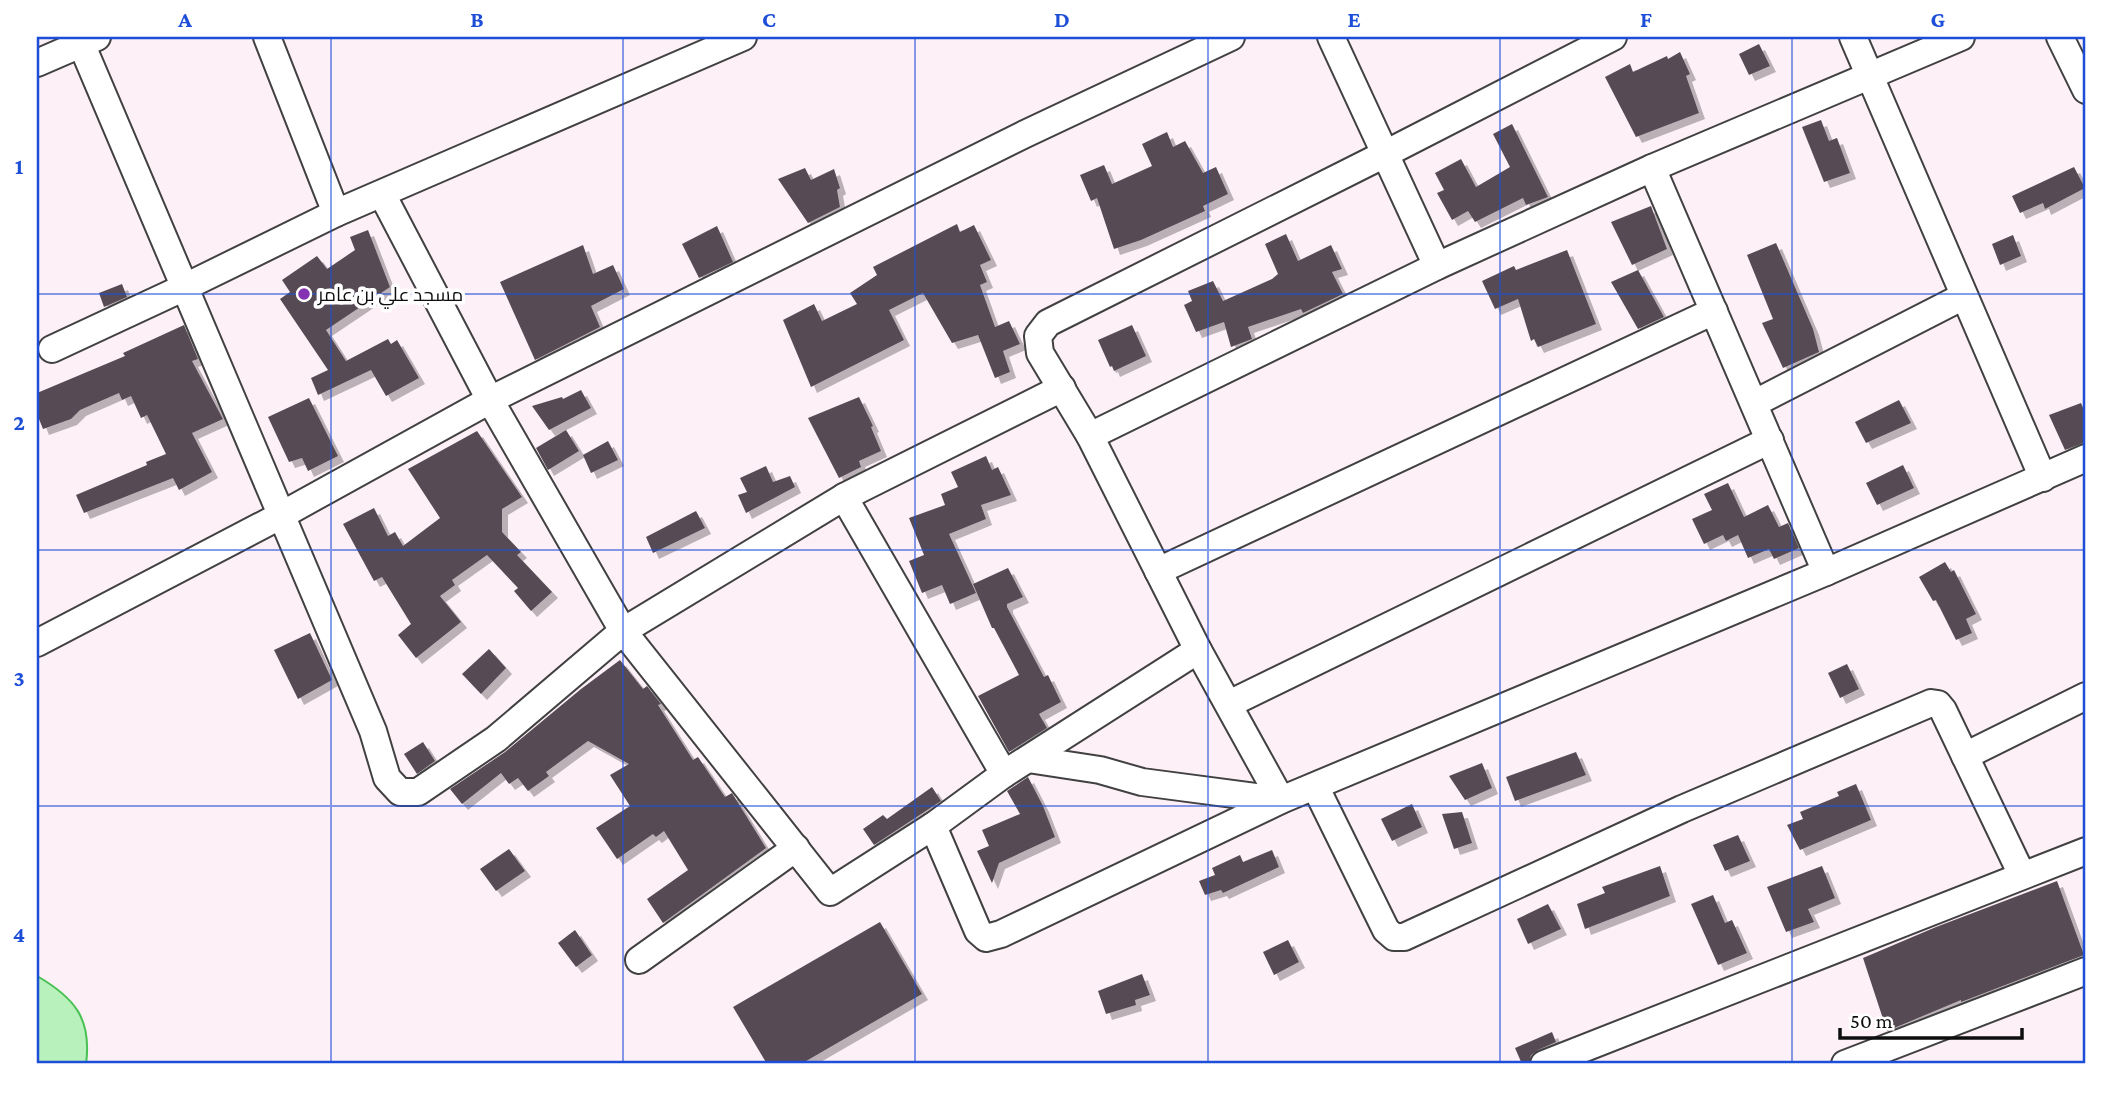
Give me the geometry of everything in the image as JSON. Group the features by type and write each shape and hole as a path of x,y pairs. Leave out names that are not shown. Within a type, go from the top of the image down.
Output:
{"street":[{"path":"267,37 336,214"},
{"path":"52,349 336,214 743,37"},
{"path":"37,643 280,516 490,400 1025,134 1231,37"},
{"path":"1331,37 1437,266"},
{"path":"1281,800 1198,650 1090,436 1040,353 1038,336 1048,323 1613,37"},
{"path":"1853,37 2043,478"},
{"path":"1090,436 1437,266 1652,168 1961,37"},
{"path":"2060,37 2086,90"},
{"path":"37,63 89,40 183,288 373,731 387,778 400,792 418,792 496,739 623,631 844,498 1062,388"},
{"path":"1652,168 1826,572"},
{"path":"382,194 490,400 623,631 830,892 933,825 1004,774 1198,650"},
{"path":"1755,403 1964,296"},
{"path":"1158,571 1714,311"},
{"path":"1229,704 1770,440"},
{"path":"933,825 978,931 986,938 1001,934 1281,800 1826,572 2086,458"},
{"path":"844,498 1004,774"},
{"path":"1965,755 2086,696"},
{"path":"1315,788 1386,930 1394,937 1404,937 1682,809 1931,703 1938,704 1943,710 2022,875"},
{"path":"1028,759 1100,771 1142,782 1226,795 1281,800"},
{"path":"639,960 796,848"},
{"path":"1544,1064 2086,851"},
{"path":"1845,1064 2085,977"}],"shaded area":[{"path":"37,976 62,993 78,1011 86,1034 86,1064 37,1064"}],"building":[{"path":"1759,44 1770,66 1749,75 1739,54"},
{"path":"1680,52 1690,74 1686,76 1699,113 1636,137 1605,77 1630,64 1633,72"},
{"path":"1821,120 1829,141 1837,138 1850,173 1824,182 1802,127"},
{"path":"1512,124 1548,197 1526,205 1523,198 1475,222 1468,211 1452,220 1437,193 1444,190 1435,173 1461,159 1476,187 1510,167 1493,134"},
{"path":"1167,132 1173,147 1185,141 1203,173 1216,167 1228,194 1203,206 1205,211 1114,249 1097,198 1091,201 1080,175 1104,165 1112,184 1152,166 1142,144"},
{"path":"2074,167 2085,188 2045,209 2043,203 2020,213 2012,196"},
{"path":"805,168 811,180 834,169 840,188 837,190 840,207 808,223 778,179"},
{"path":"1651,206 1667,249 1632,265 1611,222"},
{"path":"957,224 960,232 974,225 991,260 980,265 987,282 980,285 995,327 1009,321 1020,344 1003,351 1010,372 995,378 978,335 952,343 923,293 889,310 904,340 811,387 783,320 814,304 822,321 857,304 850,293 877,275 873,267"},
{"path":"717,226 733,262 699,278 682,244"},
{"path":"368,230 390,287 326,330 346,361 388,339 391,344 397,340 419,378 386,396 371,370 318,395 311,378 328,370 280,299 290,292 282,280 317,256 327,269 355,250 350,237"},
{"path":"1286,234 1298,261 1331,245 1342,269 1332,272 1343,294 1303,313 1301,309 1248,327 1252,339 1231,347 1224,322 1196,332 1184,305 1192,301 1188,291 1213,281 1223,301 1272,279 1278,274 1265,244"},
{"path":"2013,235 2021,256 2000,265 1992,244"},
{"path":"1776,243 1813,329 1819,352 1783,368 1762,323 1773,319 1747,255"},
{"path":"583,245 593,274 613,265 624,289 591,306 600,327 535,360 500,282"},
{"path":"1567,250 1596,324 1538,347 1534,339 1531,341 1518,299 1495,309 1482,281 1514,266 1516,270"},
{"path":"1638,270 1664,317 1638,329 1611,282"},
{"path":"122,284 127,297 104,307 99,293"},
{"path":"184,325 198,359 192,361 223,419 192,433 212,472 179,490 173,478 84,513 76,495 147,465 146,462 166,454 147,415 141,418 131,396 122,400 119,393 80,410 71,419 43,429 37,414 37,393 125,356 123,353"},
{"path":"1132,325 1146,356 1114,371 1098,340"},
{"path":"581,390 591,408 549,430 532,406 562,397 563,399"},
{"path":"859,397 881,451 859,461 861,467 839,478 808,418"},
{"path":"309,398 338,456 308,471 302,458 289,462 268,417"},
{"path":"1899,400 1911,423 1866,443 1855,422"},
{"path":"2081,403 2086,415 2086,442 2065,450 2049,415"},
{"path":"566,430 579,451 548,470 536,448"},
{"path":"477,431 522,497 502,509 502,532 521,552 517,555 552,592 531,611 514,591 518,588 487,555 452,580 455,585 440,596 461,622 416,658 398,635 411,624 382,577 374,581 343,524 374,508 388,536 395,532 403,546 440,518 408,469"},
{"path":"608,441 618,460 591,473 583,455"},
{"path":"986,456 992,470 998,467 1011,495 981,505 986,519 949,534 976,593 950,604 942,585 922,593 909,561 924,555 909,518 945,505 941,494 958,487 951,472"},
{"path":"1903,465 1914,488 1877,505 1866,483"},
{"path":"766,466 773,482 790,476 795,487 746,513 738,495 747,492 740,478"},
{"path":"1728,483 1744,517 1768,505 1779,527 1788,523 1799,548 1774,559 1769,549 1748,558 1738,535 1726,541 1723,535 1704,544 1692,519 1712,510 1704,494"},
{"path":"696,511 705,528 653,553 646,537"},
{"path":"1945,562 1951,572 1954,570 1976,614 1966,619 1972,633 1956,640 1936,600 1933,601 1919,577"},
{"path":"1008,568 1023,597 1007,604 1007,607 1044,677 1048,675 1061,702 1039,714 1047,728 1009,752 978,696 1019,675 992,628 973,584"},
{"path":"310,633 332,680 298,699 274,650"},
{"path":"489,649 506,668 481,694 462,674"},
{"path":"620,660 643,689 647,686 661,704 658,705 693,760 698,757 725,797 732,793 766,848 663,923 647,899 688,870 664,831 656,837 653,834 617,859 596,828 630,806 610,775 629,764 588,741 546,772 549,776 528,791 518,778 509,784 501,773 462,804 450,789 505,752"},
{"path":"1847,664 1859,689 1840,698 1828,673"},
{"path":"423,742 435,761 417,774 404,754"},
{"path":"1576,752 1586,775 1515,801 1506,777"},
{"path":"1482,763 1492,788 1465,800 1449,776"},
{"path":"1028,777 1055,837 999,863 992,883 977,851 989,846 982,830 1020,814 1007,791"},
{"path":"1856,784 1871,820 1800,850 1787,825 1803,819 1800,812 1839,796 1837,792"},
{"path":"932,787 941,801 874,845 863,829 883,815 887,819"},
{"path":"1412,804 1422,827 1392,841 1381,819"},
{"path":"1462,812 1472,843 1454,849 1442,814"},
{"path":"1738,835 1750,861 1725,871 1713,845"},
{"path":"509,849 525,871 496,891 480,869"},
{"path":"1272,850 1279,867 1223,893 1221,890 1205,895 1199,881 1215,875 1212,868 1240,855 1243,862"},
{"path":"1660,866 1670,896 1585,929 1577,904 1605,893 1602,887"},
{"path":"1822,866 1835,898 1808,909 1814,922 1786,932 1767,887"},
{"path":"2057,881 2084,955 1961,1000 1887,1031 1863,958"},
{"path":"1713,895 1725,923 1732,920 1747,953 1718,965 1691,904"},
{"path":"1548,904 1561,929 1528,944 1517,919"},
{"path":"880,922 922,994 801,1064 767,1064 733,1007"},
{"path":"575,930 592,955 576,967 558,943"},
{"path":"1288,940 1299,962 1274,975 1263,952"},
{"path":"1142,974 1150,995 1135,1000 1136,1005 1106,1014 1098,991"},
{"path":"1552,1032 1556,1042 1531,1055 1529,1064 1522,1064 1515,1048"}],"place":[{"name":"مسجد علي بن عامر","path":"304,294"}]}
